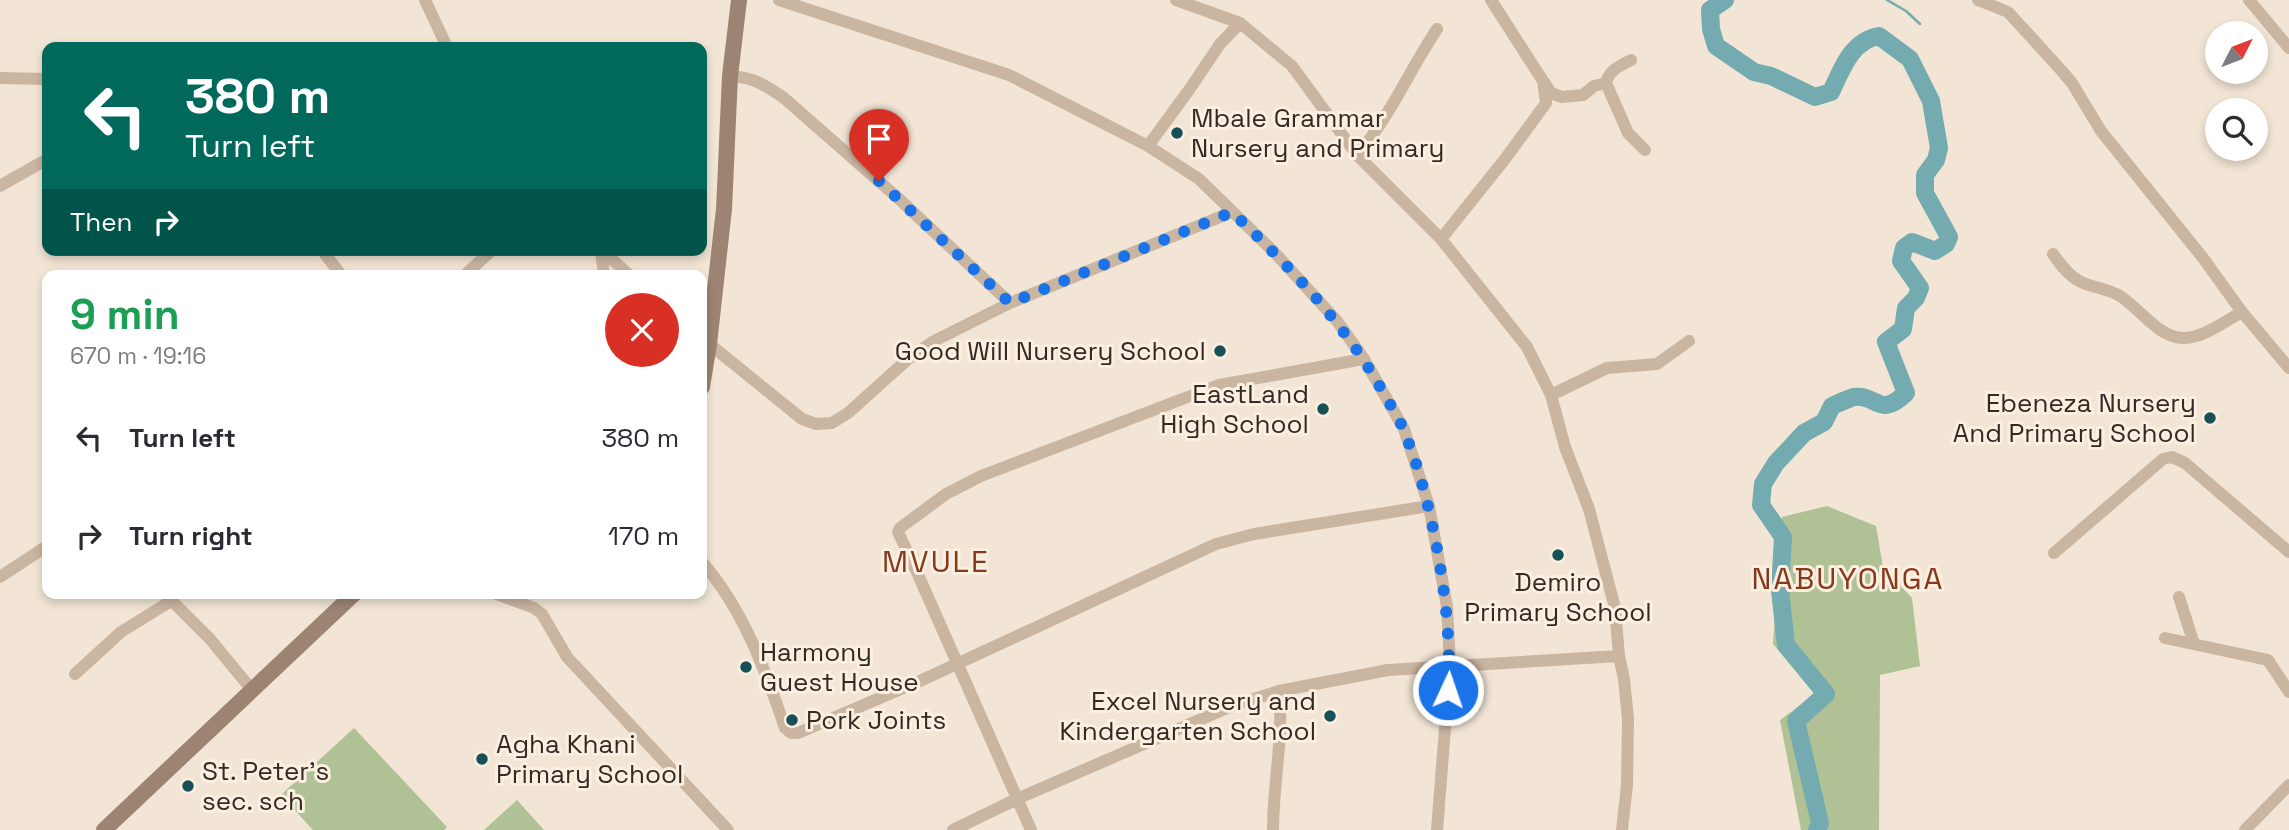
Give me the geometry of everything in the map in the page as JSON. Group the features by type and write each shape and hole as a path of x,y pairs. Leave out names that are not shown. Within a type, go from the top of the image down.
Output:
{"street":[{"path":"425,0 445,42"},
{"path":"707,334 724,209 730,76 739,0"},
{"path":"779,0 1009,75 1148,146 1199,179 1275,253 1337,321 1364,359 1404,429 1429,506 1447,607 1450,665 1437,830"},
{"path":"1176,0 1240,23 1292,66 1357,155 1441,239 1527,347 1551,395 1564,447 1589,509 1615,608 1628,719 1627,785 1622,830"},
{"path":"1491,0 1551,93 1562,97 1583,95 1594,86 1606,83"},
{"path":"1978,0 2008,12 2061,70 2101,131 2289,368"},
{"path":"2258,2 2289,48"},
{"path":"1148,146 1220,44 1240,23"},
{"path":"1357,155 1375,134 1437,29"},
{"path":"1631,60 1618,66 1607,76 1606,83 1628,133 1645,150"},
{"path":"730,76 747,77 784,98 898,198 1010,303"},
{"path":"0,78 42,79"},
{"path":"1441,239 1546,103 1543,81"},
{"path":"0,186 42,162"},
{"path":"707,342 803,419 816,424 832,423 848,414 907,360 932,342 1010,303 1232,212"},
{"path":"2053,254 2067,272 2080,282 2116,294 2175,337 2186,338 2204,332 2242,312"},
{"path":"327,256 337,270"},
{"path":"476,256 481,261"},
{"path":"471,270 486,256"},
{"path":"608,256 624,270"},
{"path":"1551,395 1607,368 1657,364 1689,341"},
{"path":"1031,830 898,532 904,524 946,494 981,476 1219,385 1364,359"},
{"path":"2054,553 2163,459 2172,457 2185,463 2289,552"},
{"path":"707,568 737,610 769,680 785,728 791,733 798,733 958,664 1216,544 1254,534 1429,506"},
{"path":"0,577 42,549"},
{"path":"2179,597 2194,644"},
{"path":"75,674 121,632 165,599"},
{"path":"170,599 210,639 252,690"},
{"path":"104,830 346,599"},
{"path":"510,599 542,614 568,657 728,830"},
{"path":"2165,638 2230,653 2263,657 2268,660 2289,692"},
{"path":"953,830 1018,798 1234,705 1279,691 1388,670 1619,656"},
{"path":"1273,830 1273,793 1282,714 1279,691"},
{"path":"2245,830 2289,785"}],"green space":[{"path":"1827,506 1876,526 1883,567 1912,598 1920,666 1880,675 1879,830 1801,830 1780,720 1815,694 1773,644 1782,517"},
{"path":"354,728 447,827 444,830 313,830 281,795"},
{"path":"517,800 544,830 484,830"}],"waterway":[{"path":"1725,0 1710,10 1711,29 1716,46 1754,72 1771,76 1815,97 1831,92 1854,50 1869,39 1879,36 1910,59 1931,101 1939,148 1936,160 1925,175 1925,193 1949,237 1946,244 1935,251 1912,242 1904,248 1901,261 1920,288 1916,298 1906,308 1903,329 1886,342 1906,393 1890,404 1884,405 1854,397 1832,406 1824,422 1804,433 1776,463 1763,484 1761,505 1783,537 1780,590 1786,645 1826,694 1796,721 1820,823 1817,830"},
{"path":"1887,0 1906,11 1920,24"}],"place":[{"name":"Mbale Grammar Nursery and Primary","path":"1177,133"},
{"name":"Good Will Nursery School","path":"1220,351"},
{"name":"EastLand High School","path":"1323,409"},
{"name":"Ebeneza Nursery And Primary School","path":"2210,418"},
{"name":"Demiro Primary School","path":"1558,555"},
{"name":"Harmony Guest House","path":"746,667"},
{"name":"Excel Nursery and Kindergarten School","path":"1330,716"},
{"name":"Pork Joints","path":"792,720"},
{"name":"Agha Khani Primary School","path":"482,759"},
{"name":"St. Peter's sec. sch","path":"188,786"}],"district":[{"name":"MVULE","path":"936,562"},
{"name":"NABUYONGA","path":"1848,579"}],"route":[{"path":"879,181 1010,303 1232,212 1275,253 1337,321 1364,359 1404,429 1429,506 1447,607 1450,665 1448,690"}]}
